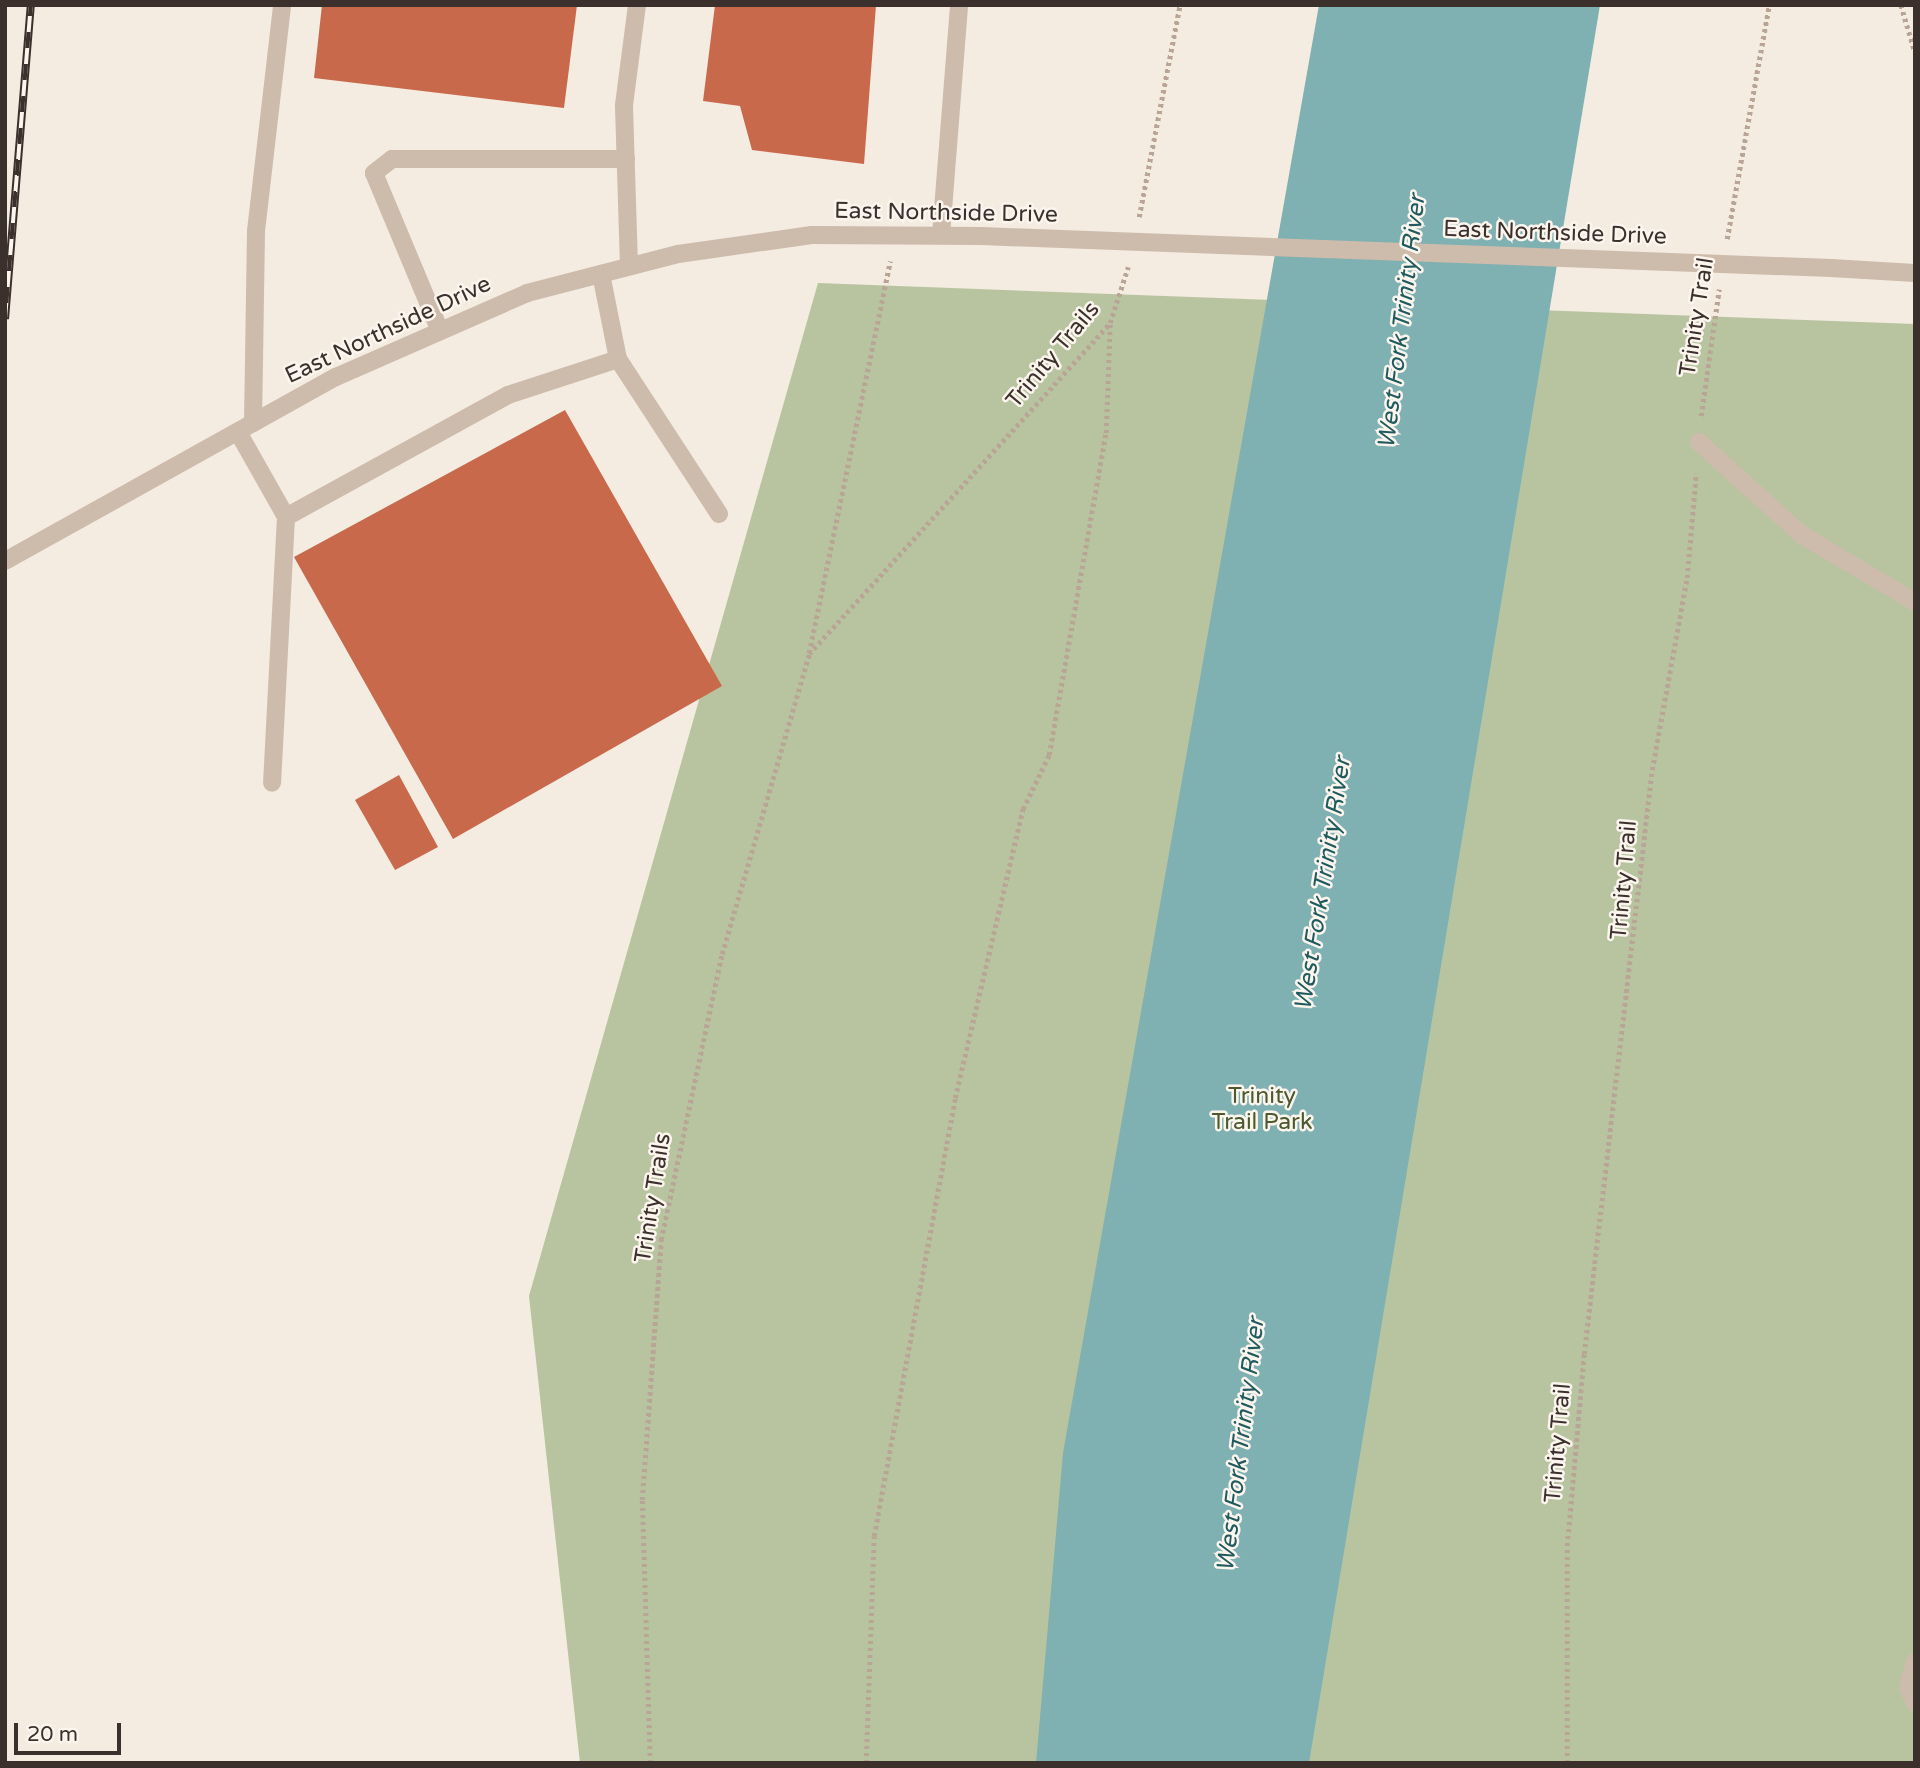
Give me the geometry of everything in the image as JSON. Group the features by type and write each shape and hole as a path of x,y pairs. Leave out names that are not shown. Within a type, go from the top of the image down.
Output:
{"street":[{"path":"272,783 286,517 245,427 256,231 282,5"},
{"path":"629,266 624,105 637,5"},
{"path":"942,235 959,6"},
{"path":"440,331 374,173 391,159 626,159"},
{"name":"East Northside Drive","path":"5,561 336,377 527,293 629,266 812,235 898,232 1915,273"},
{"path":"601,274 618,359 719,514"},
{"path":"286,517 508,395 618,359"},
{"path":"1699,442 1802,536 1915,602"},
{"path":"1915,1662 1908,1687 1915,1703"}],"path":[{"path":"1136,232 1180,5"},
{"name":"Trinity Trail","path":"1726,247 1769,5"},
{"path":"1901,5 1915,52"},
{"name":"Trinity Trails","path":"650,1763 642,1500 661,1240 722,954 809,654 873,321 898,232"},
{"name":"Trinity Trails","path":"809,654 1110,323 1130,258"},
{"name":"Trinity Trail","path":"1567,1763 1567,1546 1584,1354 1652,770 1686,578 1699,442 1721,273"},
{"path":"866,1763 874,1536 955,1098 1023,809 1049,755 1106,433 1110,323"}],"green space":[{"name":"Trinity Trail Park","path":"818,283 1915,324 1915,1763 580,1763 529,1296"}],"water":[{"name":"West Fork Trinity River","path":"1319,5 1600,5 1309,1763 1036,1763 1063,1453"}],"building":[{"path":"322,5 577,5 564,108 314,78"},
{"path":"715,5 876,5 864,164 752,150 740,106 703,101"},
{"path":"565,410 722,686 453,839 294,557"},
{"path":"399,775 438,847 395,870 355,800"}],"railway":[{"path":"5,319 31,5"}]}
